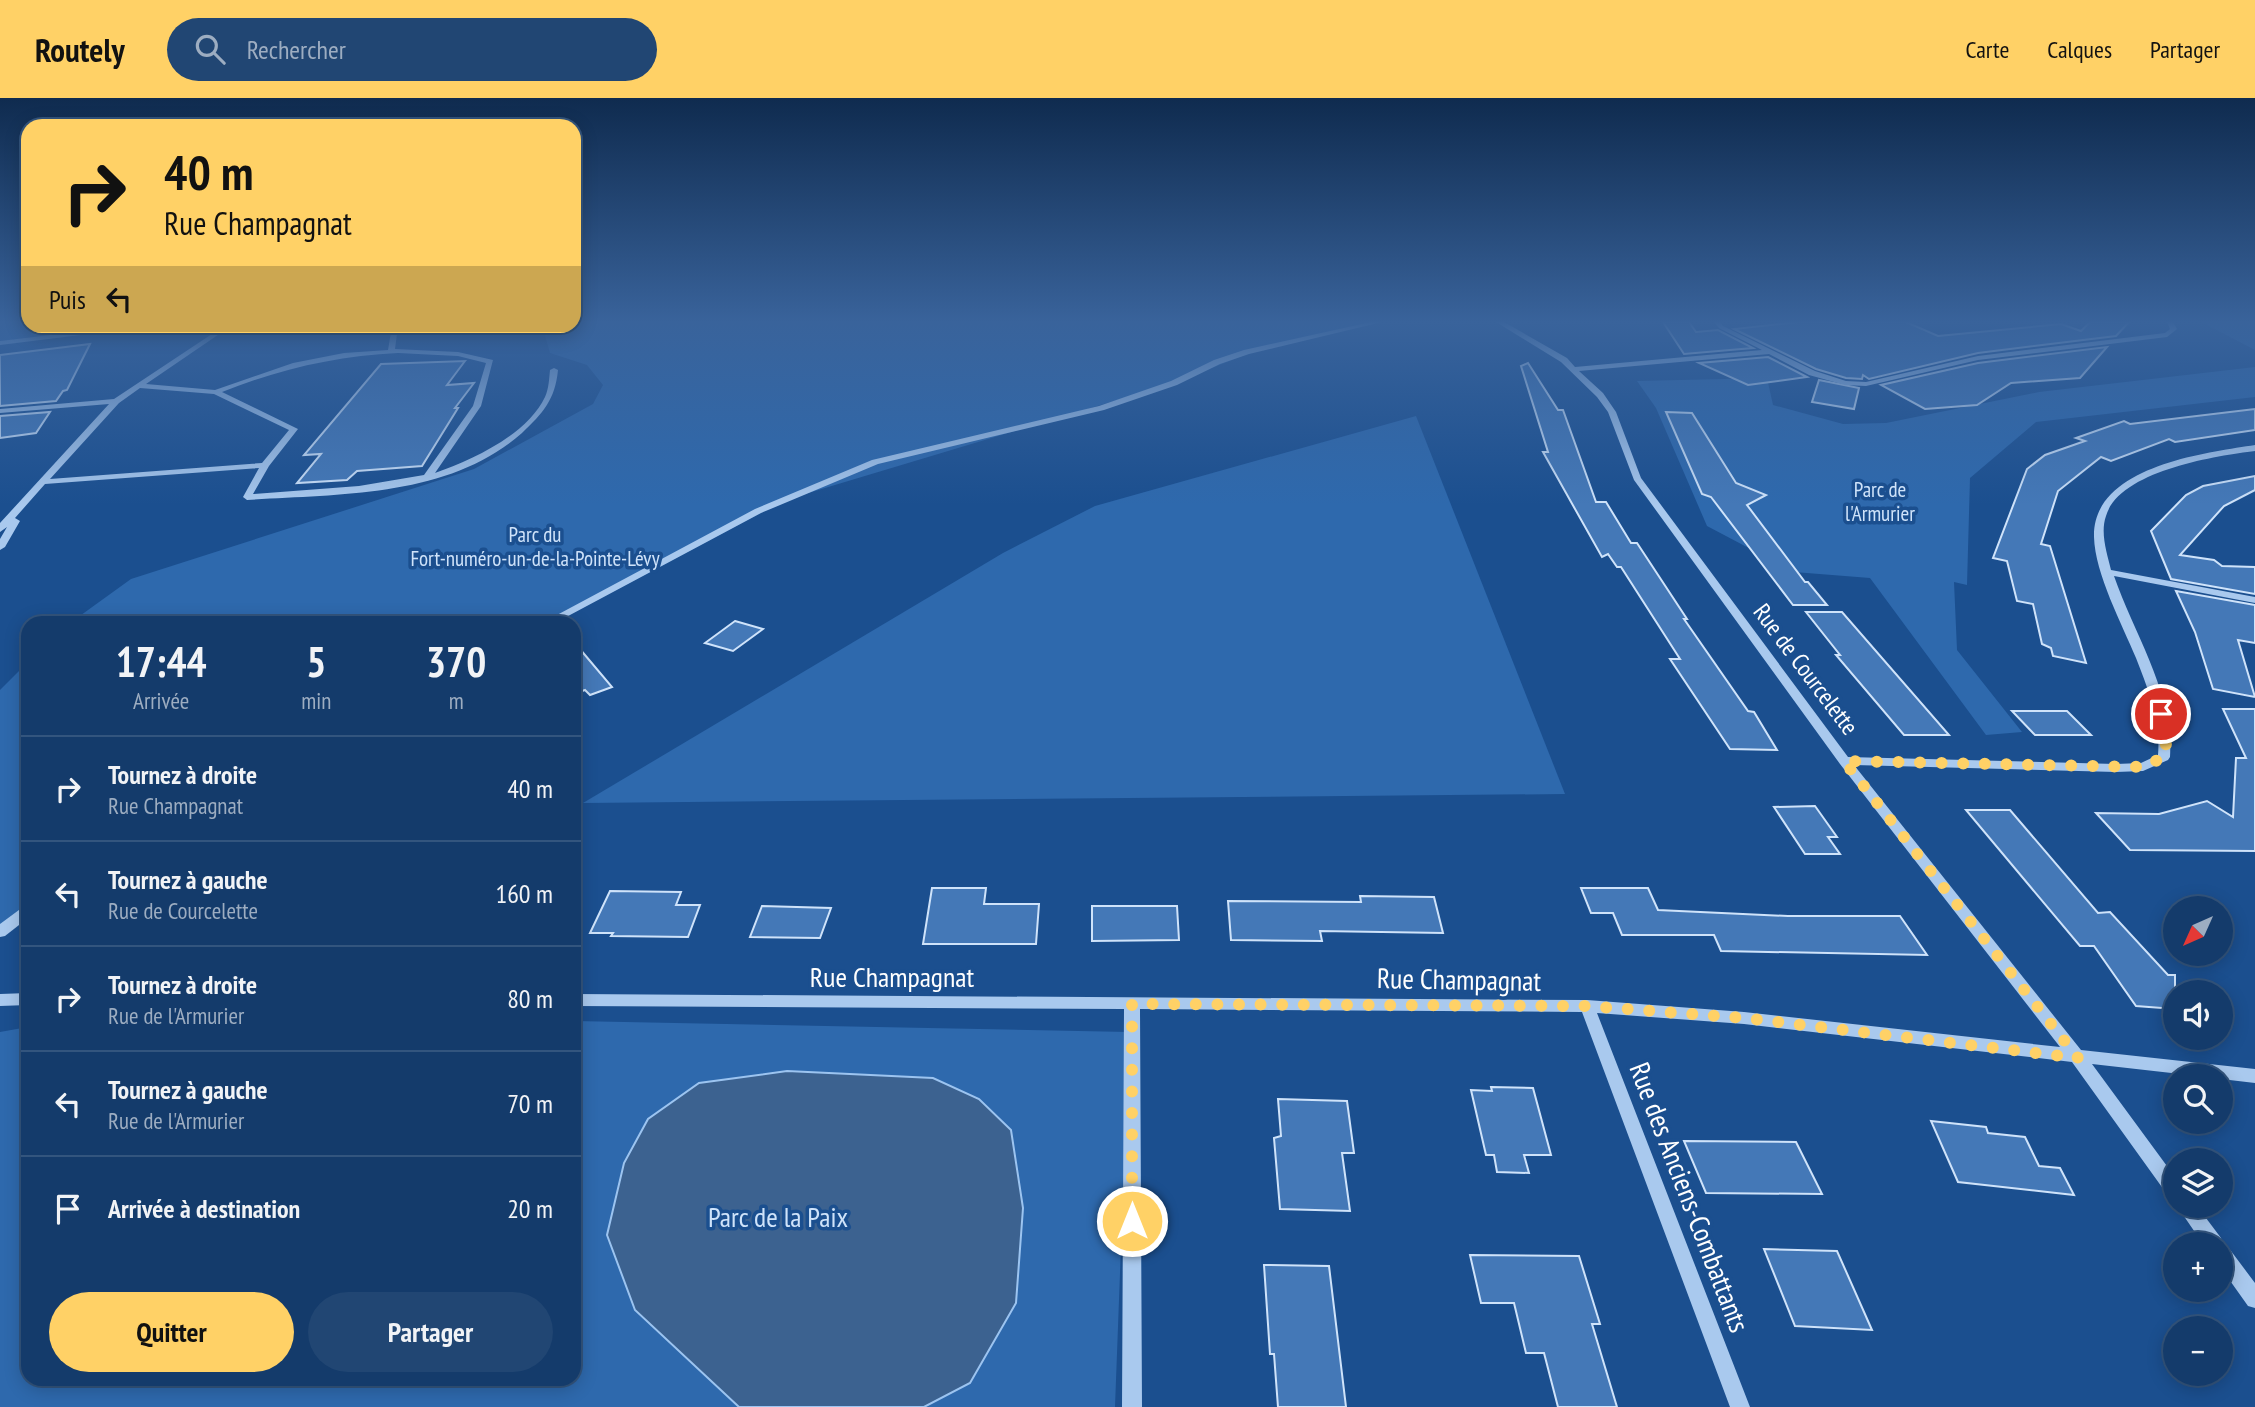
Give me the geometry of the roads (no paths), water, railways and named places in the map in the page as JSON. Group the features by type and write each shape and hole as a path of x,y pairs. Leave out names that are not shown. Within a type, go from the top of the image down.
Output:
{"street":[{"path":"0,529 117,401 141,383"},
{"path":"216,392 237,383"},
{"path":"428,476 477,406 483,383"},
{"path":"137,386 216,392 294,429 265,465 247,497 385,486 476,462 520,432 553,395 553,383"},
{"path":"560,616 758,511 875,462 1101,408 1173,383"},
{"name":"Rue de Courcelette","path":"1588,383 1612,412 1637,478 1844,761 2078,1058 2163,1175"},
{"path":"1847,383 1870,383"},
{"path":"0,411 117,401"},
{"path":"1844,761 2143,767 2164,757 2167,737 2158,700 2108,572 2099,537 2101,516 2130,482 2191,460 2255,448"},
{"path":"43,482 265,465"},
{"path":"0,547 22,508"},
{"path":"2108,572 2255,600"},
{"path":"0,932 21,916"},
{"path":"0,1000 21,999"},
{"name":"Rue Champagnat","path":"581,1000 1587,1006 1744,1018 2255,1076"},
{"path":"1132,1004 1132,1407"},
{"name":"Rue des Anciens-Combattants","path":"1587,1006 1740,1407"},
{"path":"2233,1269 2255,1299"}],"park label":[{"name":"Parc de l'Armurier","path":"1880,501"},
{"name":"Parc du Fort-numéro-un-de-la-Pointe-Lévy","path":"535,546"},
{"name":"Parc de la Paix","path":"778,1216"}]}
